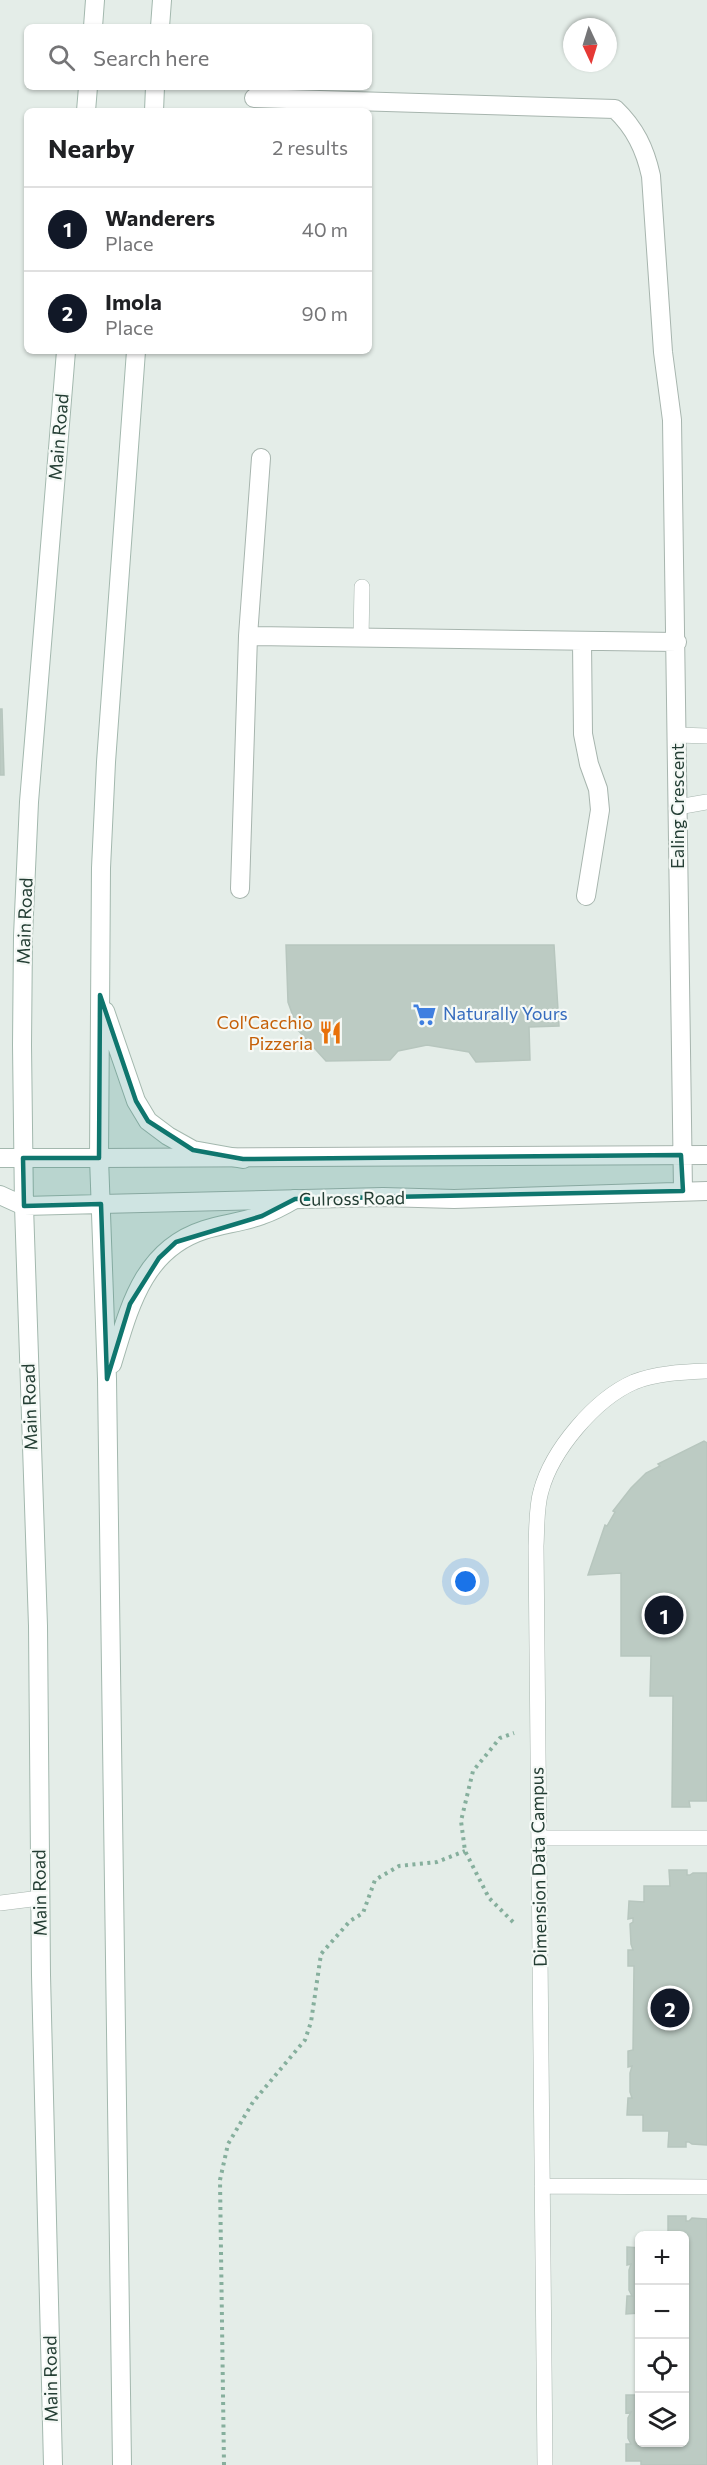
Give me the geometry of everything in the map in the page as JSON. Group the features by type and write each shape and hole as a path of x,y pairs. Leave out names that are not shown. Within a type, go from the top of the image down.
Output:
{"main road":[{"path":"93,24 95,0"},
{"path":"160,24 162,0"},
{"path":"86,108 88,90"},
{"path":"154,108 155,90"},
{"name":"Ealing Crescent","path":"254,98 615,109 630,123 647,158 651,176 663,352 672,420 683,1191"},
{"name":"Main Road","path":"53,2465 40,1898 38,1626 23,1158 23,936 29,802 66,354"},
{"path":"122,2465 107,1379 99,1158 100,996 101,868 106,762 136,354"},
{"path":"240,889 248,636 261,458"},
{"path":"248,636 676,642"},
{"path":"582,642 583,735 598,789 600,810 586,896"},
{"path":"100,996 132,1091 148,1121 193,1150 243,1159"},
{"path":"0,1158 243,1159 351,1156 707,1155"},
{"name":"Culross Road","path":"0,1195 24,1206 383,1197 454,1199 707,1191"},
{"path":"107,1379 130,1304 141,1283 167,1250 176,1242 204,1230 262,1215 296,1199"}],"lane":[{"path":"361,638 362,587"},
{"path":"678,735 707,736"},
{"path":"678,807 707,802"},
{"name":"Dimension Data Campus","path":"545,2465 536,1546 540,1492 554,1458 595,1408 634,1382 679,1372 707,1371"},
{"path":"538,1838 707,1838"},
{"path":"0,1903 40,1898"},
{"path":"542,2186 707,2187"}],"path":[{"path":"537,1725 500,1738 473,1771 461,1821 465,1851 489,1898 513,1923 539,1924"},
{"path":"224,2465 220,2180 228,2144 252,2102 305,2040 311,2022 321,1954 350,1921 363,1914 375,1880 399,1866 437,1862 465,1851"}],"highlighted area":[{"path":"100,995 136,1101 148,1121 193,1150 243,1159 681,1155 683,1191 295,1199 262,1216 176,1242 159,1258 130,1304 107,1379 101,1204 24,1206 23,1158 99,1158"}],"building":[{"path":"0,709 2,709 4,775 0,775"},
{"name":"Naturally Yours","path":"286,945 554,945 559,1026 529,1027 530,1060 476,1062 469,1052 427,1045 398,1051 390,1060 326,1061 298,1030 288,1002"},
{"path":"704,1441 707,1443 707,1801 689,1801 690,1807 672,1807 673,1696 650,1696 651,1656 621,1656 621,1573 588,1575 605,1525 607,1526 615,1512 613,1511 631,1488 646,1473 660,1466 658,1464"},
{"path":"669,1870 687,1870 687,1875 707,1873 707,2145 686,2142 686,2147 668,2147 669,2131 643,2131 643,2115 627,2115 628,2098 632,2098 630,2073 632,2066 628,2067 628,2051 633,2050 634,1966 628,1966 628,1950 633,1950 630,1924 633,1918 628,1919 629,1901 644,1902 644,1886 670,1886"},
{"path":"668,2216 686,2216 686,2221 692,2218 707,2219 707,2465 641,2465 641,2461 626,2461 626,2444 631,2444 628,2438 628,2418 631,2412 626,2413 626,2395 635,2395 635,2447 689,2447 689,2231 668,2231"},
{"path":"627,2247 635,2248 635,2313 626,2314 627,2296 632,2296 629,2290 631,2264 627,2265"}],"place":[{"name":"Naturally Yours","path":"425,1014"},
{"name":"Col'Cacchio Pizzeria","path":"331,1033"},
{"name":"Wanderers","path":"664,1615"},
{"name":"Imola","path":"670,2008"}]}
